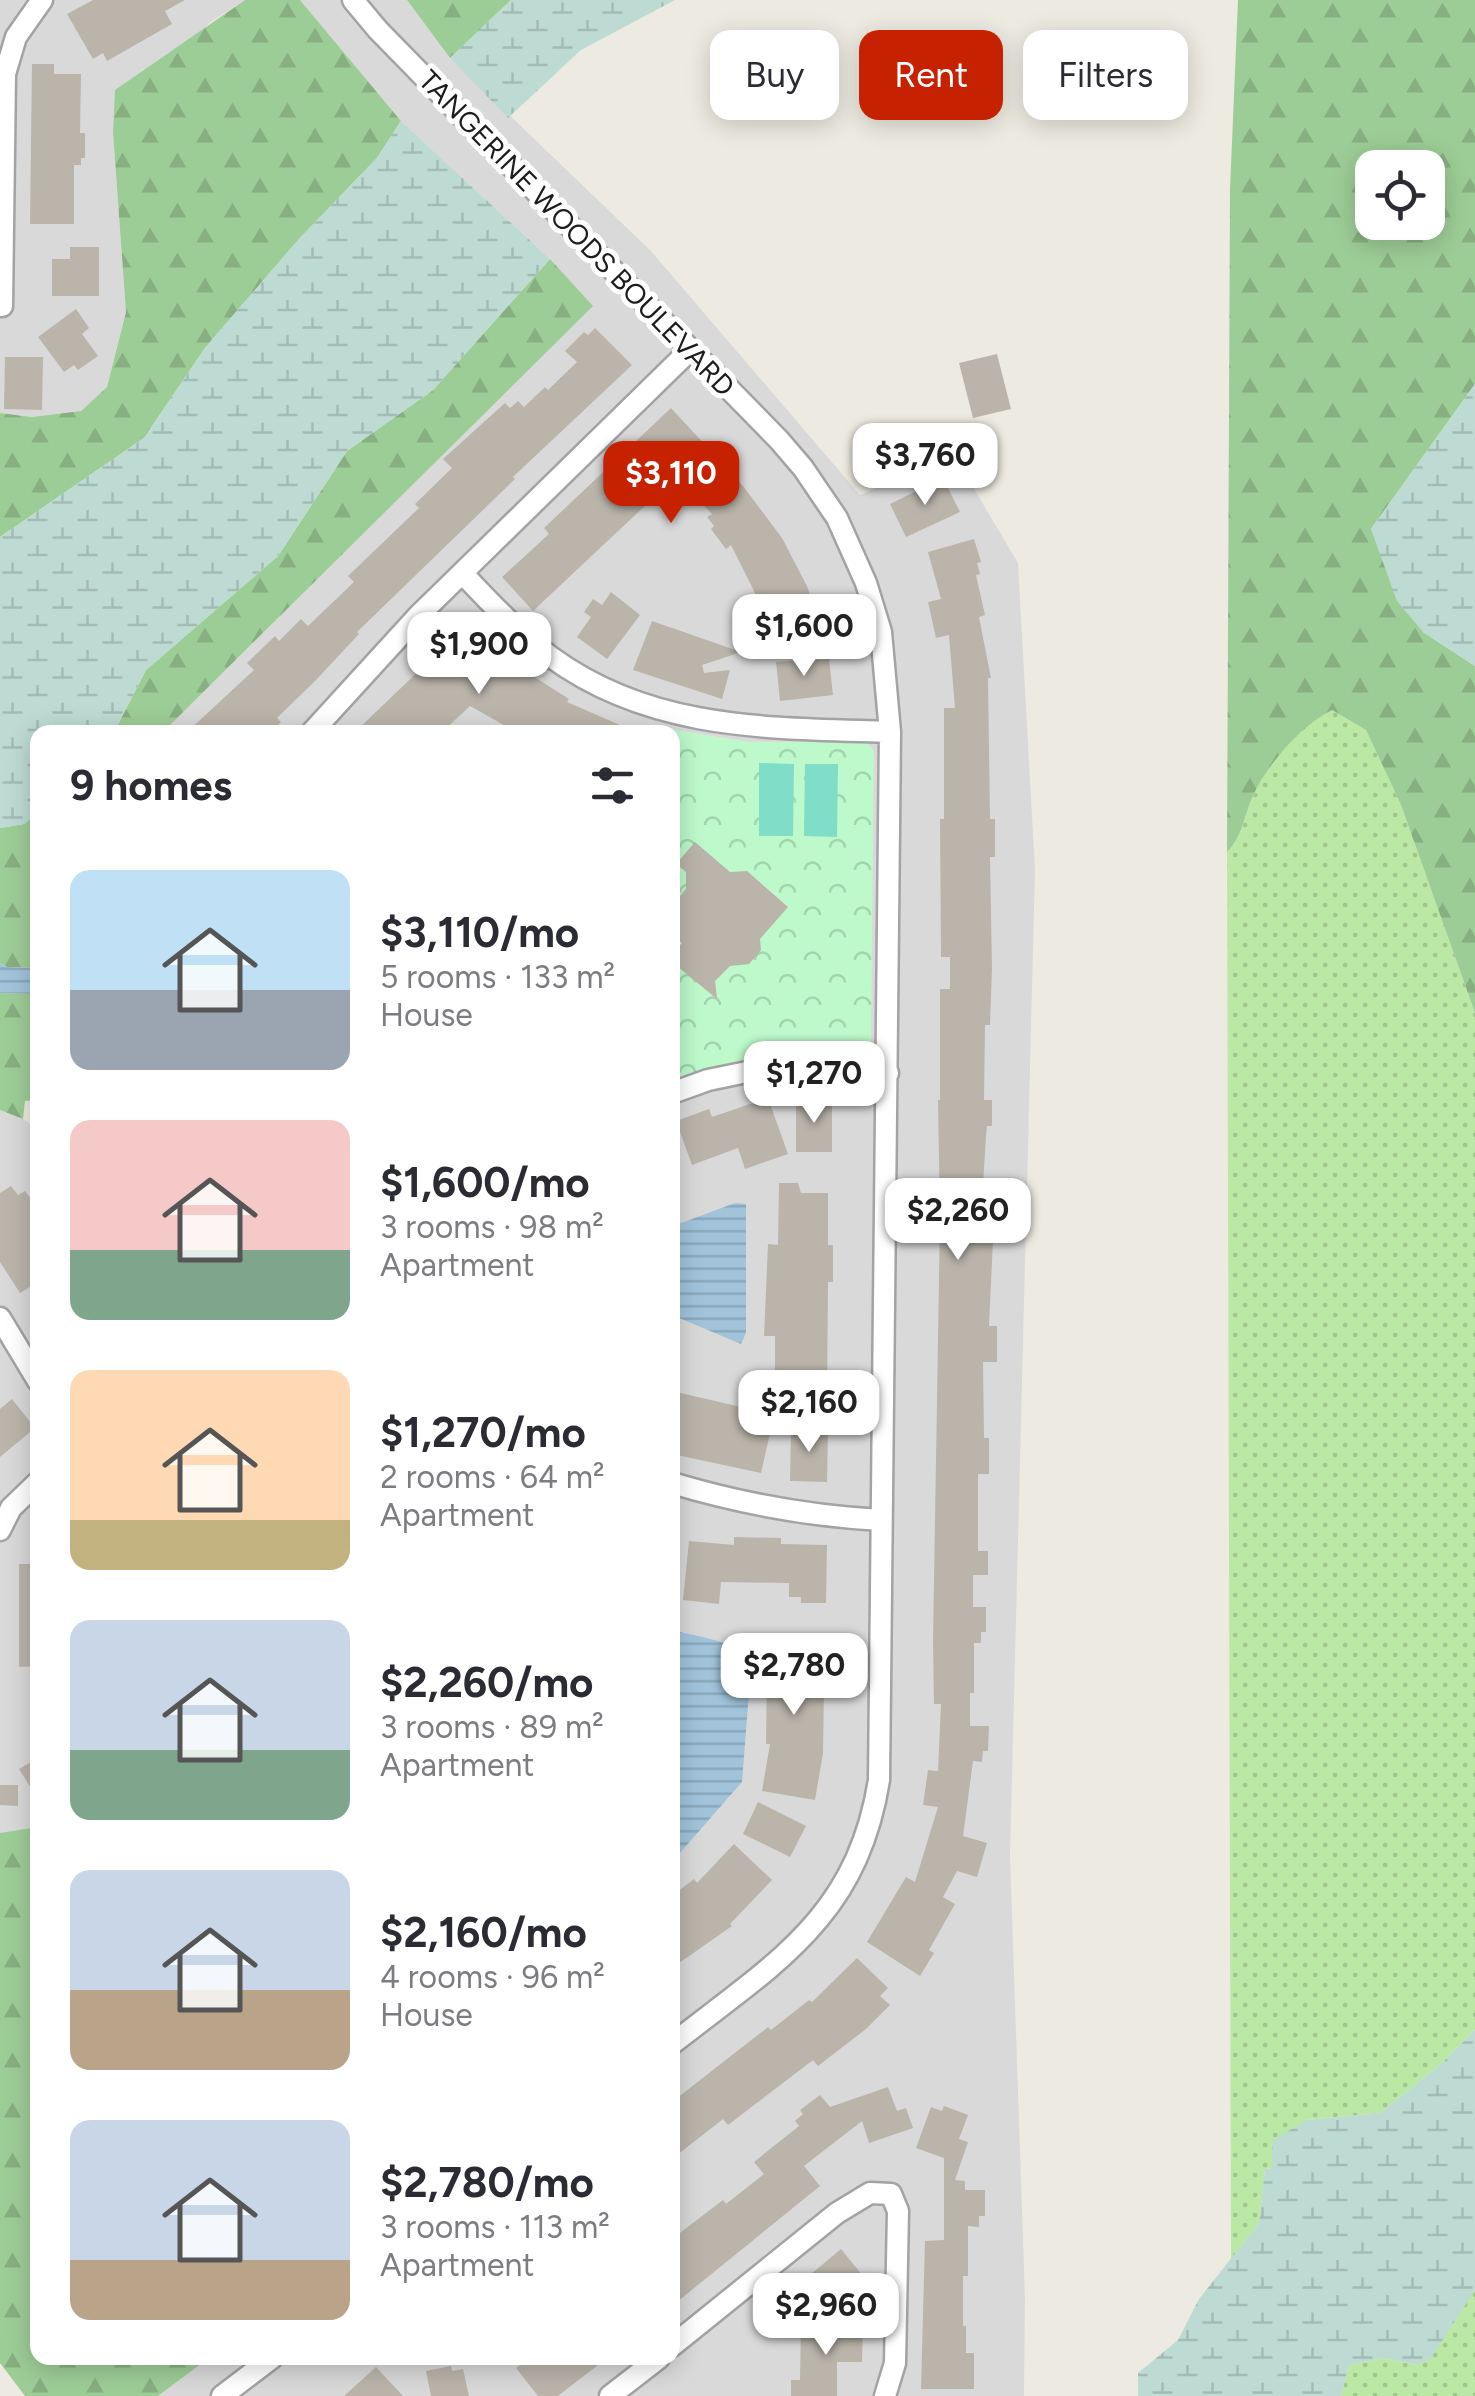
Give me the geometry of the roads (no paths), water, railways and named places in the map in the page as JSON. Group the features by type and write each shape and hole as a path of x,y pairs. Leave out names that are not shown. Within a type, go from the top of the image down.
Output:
{"street":[{"path":"2,306 5,74 16,37 42,0"},
{"name":"TANGERINE WOODS BOULEVARD","path":"353,0 780,440 836,518 866,583 881,632 890,732 879,1780 872,1819 858,1859 822,1918 796,1946 680,2038"},
{"path":"319,725 462,573 691,348"},
{"path":"462,573 507,620 550,656 600,688 652,708 733,726 890,732"},
{"path":"680,1090 752,1072 888,1074"},
{"path":"0,1318 30,1368"},
{"path":"680,1485 756,1506 882,1520"},
{"path":"0,1530 11,1508 30,1490"},
{"path":"680,2339 836,2212 870,2193 891,2194 898,2211 896,2350 885,2396"},
{"path":"222,2396 263,2365"},
{"path":"610,2396 650,2365"}]}
